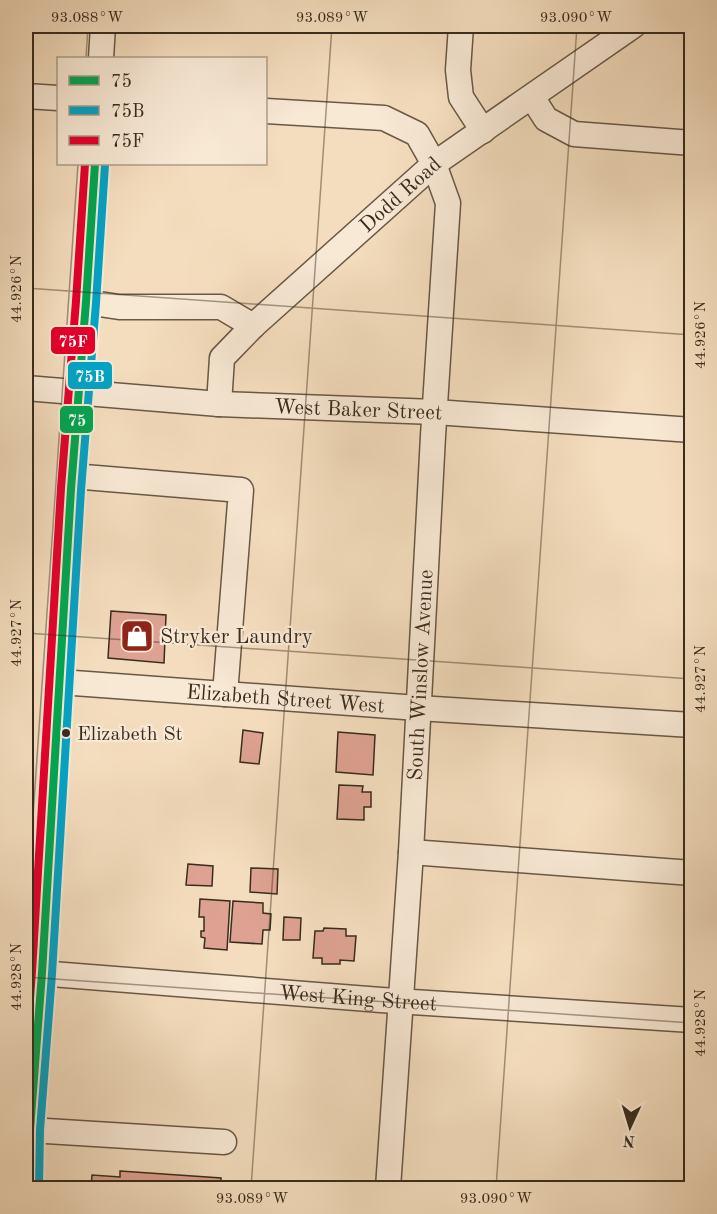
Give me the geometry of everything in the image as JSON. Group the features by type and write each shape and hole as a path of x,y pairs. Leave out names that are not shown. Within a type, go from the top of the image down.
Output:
{"street":[{"path":"101,57 103,26"},
{"path":"461,26 458,69 461,97 483,131"},
{"name":"Dodd Road","path":"219,404 222,358 253,326 434,164 633,26"},
{"path":"26,96 57,98"},
{"path":"532,97 546,119 574,134 692,143"},
{"name":"South Winslow Avenue","path":"267,111 384,118 417,135 434,164 448,203 411,852 388,1188"},
{"path":"29,1188 34,972 60,682 72,476 95,165"},
{"path":"86,302 118,307 221,307 253,326"},
{"name":"West Baker Street","path":"26,388 219,404 435,412 692,430"},
{"path":"72,476 241,490 225,694"},
{"name":"Elizabeth Street West","path":"60,682 692,725"},
{"path":"411,852 692,873"},
{"name":"West King Street","path":"34,972 400,1001 692,1020"},
{"path":"30,1130 225,1142"}],"building":[{"name":"Stryker Laundry","path":"111,611 166,615 164,663 108,658"},
{"path":"243,730 263,733 259,764 240,762"},
{"path":"338,732 375,735 373,775 336,772"},
{"path":"339,785 363,786 362,792 371,792 371,807 364,807 364,820 337,819"},
{"path":"188,864 213,866 212,886 186,885"},
{"path":"251,868 278,869 277,894 250,892"},
{"path":"200,899 230,901 227,950 204,948 205,938 201,937 201,931 204,931 204,917 199,917"},
{"path":"233,901 263,903 263,913 271,914 270,930 263,930 262,944 230,942"},
{"path":"284,917 301,918 300,940 283,940"},
{"path":"324,928 346,929 346,936 356,936 354,961 340,960 340,964 322,964 322,958 313,958 315,931 323,931"},
{"path":"120,1171 221,1178 221,1188 91,1188 92,1175 120,1177"}],"transit line":[{"name":"75F","path":"26,1051 61,488 85,165"},
{"name":"75","path":"29,1188 30,1130 42,973 71,489 95,165"},
{"name":"75B","path":"39,1188 40,1130 52,974 81,490 105,165"}],"place":[{"name":"Stryker Laundry","path":"137,636"},
{"name":"Elizabeth St","path":"66,733"}]}
